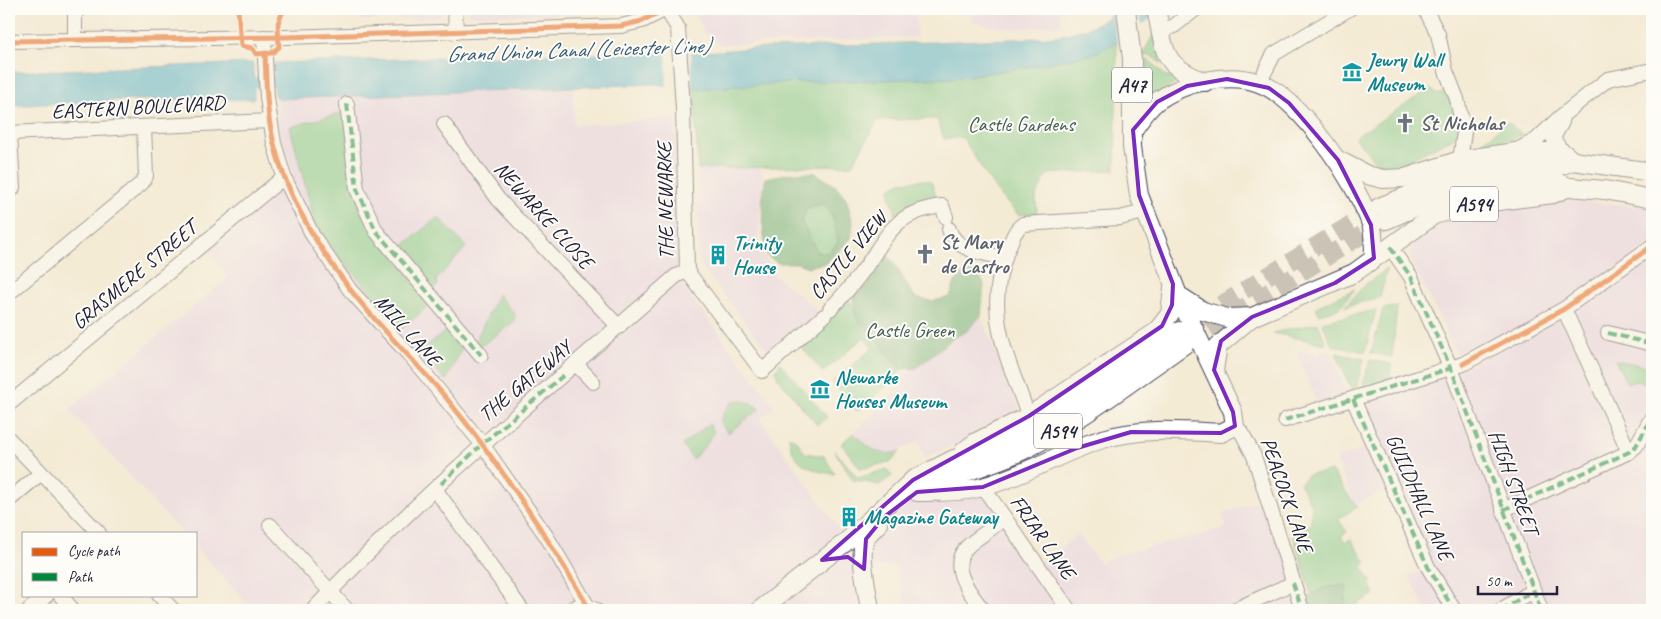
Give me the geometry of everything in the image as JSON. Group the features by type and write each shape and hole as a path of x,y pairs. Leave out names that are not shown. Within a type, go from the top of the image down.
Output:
{"main road":[{"name":"A47","path":"1126,9 1130,40 1132,130"},
{"name":"A47","path":"1159,19 1167,53 1173,66 1184,74 1205,82"},
{"name":"A594","path":"1214,370 1175,290 1144,212 1133,164 1132,130 1149,108 1166,95 1176,90 1205,82 1228,78 1259,83 1289,103 1338,160 1379,218 1390,246 1424,222 1445,211 1499,199 1553,194 1568,188"},
{"name":"A594","path":"1338,160 1367,175 1384,179 1405,178 1460,160 1515,152 1567,156 1652,172"},
{"name":"A594","path":"1379,218 1445,181 1512,169 1557,167 1567,156"},
{"name":"A594","path":"1379,218 1432,200 1488,187 1553,181 1568,188 1605,190 1652,199"},
{"name":"A594","path":"1374,258 1379,218"},
{"path":"1214,370 1218,346 1252,317 1341,280 1363,268 1390,246"},
{"name":"A594","path":"760,610 868,522 913,480 954,459 976,442 1029,416 1156,332 1170,314 1175,290"},
{"path":"1175,290 1214,315 1252,317"},
{"name":"A594","path":"870,610 863,556 866,539 884,517 917,492 960,472 1026,449 1056,432 1182,337 1021,438 998,448 954,459"},
{"name":"PEACOCK LANE","path":"1214,370 1233,412 1234,426"},
{"name":"A594","path":"917,492 959,491 983,487 1042,465 1077,448 1104,438 1147,431 1221,433 1234,426"},
{"path":"822,560 848,556 857,560 864,569"}],"street":[{"path":"75,9 76,39"},
{"path":"455,9 456,32"},
{"path":"9,41 264,37 621,26 642,21 666,9"},
{"name":"THE NEWARKE","path":"666,9 678,28 682,90 687,271 762,371"},
{"path":"1159,19 1174,26 1196,9"},
{"path":"1259,83 1274,54 1350,9"},
{"path":"1425,9 1438,34 1446,72 1457,99 1464,132 1460,160"},
{"name":"MILL LANE","path":"264,37 269,121 284,177 313,236 350,290 419,366 482,444 547,537 589,603"},
{"path":"1515,152 1536,140 1559,118 1608,79 1652,70"},
{"path":"347,104 357,189 365,212 393,254 481,354"},
{"path":"1566,114 1553,138 1567,156"},
{"name":"EASTERN BOULEVARD","path":"9,133 269,121"},
{"name":"NEWARKE CLOSE","path":"444,124 498,199 619,327"},
{"path":"9,293 142,183 146,176 144,127"},
{"path":"9,133 13,188 9,192"},
{"name":"GRASMERE STREET","path":"9,404 284,177"},
{"name":"CASTLE VIEW","path":"762,371 827,313 864,270 885,235 897,223 908,216 942,206 953,237 976,253 1005,258"},
{"path":"1024,404 1000,339 996,322 998,293 1005,258 1014,233 1023,224 1120,218 1144,212"},
{"name":"HIGH STREET","path":"1390,246 1411,277 1452,371 1540,610"},
{"path":"1285,420 1452,371 1564,309 1652,246"},
{"name":"THE GATEWAY","path":"313,610 381,538 482,444 676,276 687,271"},
{"path":"1564,309 1629,452"},
{"path":"1608,333 1652,344"},
{"path":"576,364 593,382"},
{"name":"GUILDHALL LANE","path":"1353,399 1428,567 1454,610"},
{"path":"1503,510 1629,452 1636,446 1652,417"},
{"name":"PEACOCK LANE","path":"1234,426 1242,433 1254,456 1302,610"},
{"path":"9,439 40,474 88,519 98,532"},
{"path":"9,500 40,474"},
{"path":"438,486 522,610"},
{"name":"FRIAR LANE","path":"983,487 1070,610"},
{"path":"983,610 964,584 959,568 960,561 966,548 1004,518"},
{"path":"270,525 347,610"},
{"path":"1234,610 1293,583"},
{"path":"1501,610 1533,591"},
{"path":"28,610 46,596"},
{"path":"61,596 74,610"},
{"path":"160,596 173,610"},
{"path":"570,610 589,603"}],"highlighted area":[{"path":"1227,79 1269,88 1289,103 1338,160 1371,225 1374,258 1335,283 1252,317 1221,341 1214,370 1233,412 1235,426 1221,433 1131,432 1077,448 983,487 917,492 884,517 866,539 864,569 848,557 822,560 913,480 1029,416 1162,326 1172,305 1173,284 1139,195 1133,130 1157,102 1187,86"}],"shaded area":[{"path":"360,9 446,9 440,17 435,18 361,20"},
{"path":"465,9 640,9 626,12 469,15"},
{"path":"697,9 915,9 917,37 719,45 704,32 696,13"},
{"path":"973,9 1059,9 1061,25 1018,29 989,26 971,21"},
{"path":"573,89 574,125 675,118 677,264 682,285 775,407 760,419 841,531 832,539 858,573 863,610 254,610 198,550 198,532 181,532 69,410 228,278 206,245 286,182 293,173 279,132 277,98"},
{"path":"762,168 758,244 775,275 819,312 778,349 767,349 699,264 698,169"},
{"path":"1558,200 1641,206 1652,209 1652,243 1562,308 1505,339 1464,355 1457,354 1413,264 1410,254 1412,243 1425,232 1456,216"},
{"path":"1652,246 1652,610 1426,610 1409,576 1429,567 1389,487 1355,505 1336,460 1373,443 1353,399 1467,367"},
{"path":"981,316 1021,413 925,458 918,442 890,455 882,454 870,448 853,433 903,386 898,380 967,331"},
{"path":"1297,351 1320,355 1321,351 1330,352 1347,393 1317,404"},
{"path":"983,487 1038,565 1078,534 1100,563 1118,555 1226,528 1222,514 1267,497 1302,610 908,610 894,565 864,569 863,556 884,517 917,492"}],"green space":[{"path":"1154,33 1162,64 1151,56 1142,56"},
{"name":"Castle Gardens","path":"1117,42 1115,170 1047,174 1036,196 1037,213 1018,215 995,189 962,137 944,139 937,119 878,120 852,165 698,169 694,89 800,82 953,78 1093,54"},
{"path":"1149,60 1166,76 1178,81 1138,111 1137,62"},
{"path":"1431,88 1437,95 1446,92 1460,129 1453,138 1394,168 1376,163 1355,137"},
{"path":"348,111 360,211 430,304 402,329 317,231 290,127"},
{"path":"1508,122 1523,135 1512,139 1482,142"},
{"path":"792,173 816,173 837,187 846,198 853,223 851,239 826,263 808,267 797,263 778,263 767,256 762,205 766,178","holes":["822,204 826,207 834,221 838,243 827,253 817,252 801,221 807,208"]},
{"path":"926,180 932,183 937,200 896,214 890,196 890,189 901,182"},
{"path":"822,204 832,215 838,243 827,253 817,252 801,221 807,208"},
{"path":"438,217 466,247 436,280 438,285 433,289 397,251"},
{"name":"Castle Green","path":"888,256 916,298 933,301 950,297 955,282 964,272 976,271 984,284 981,316 967,331 952,339 916,368 901,369 856,317 852,295 868,285 879,261"},
{"path":"1387,269 1380,297 1344,307 1366,284"},
{"path":"1355,289 1338,309 1319,314 1316,307"},
{"path":"498,294 515,315 514,322 481,346 475,342"},
{"path":"847,298 864,329 901,369 897,377 857,411 832,382 873,348 864,337 823,372 800,345"},
{"path":"1397,306 1392,357 1371,353 1383,309"},
{"path":"1376,310 1365,352 1332,345 1322,322"},
{"path":"1318,323 1326,344 1272,333"},
{"path":"449,328 464,344 446,381 421,351"},
{"path":"1336,353 1364,359 1356,388 1351,389"},
{"path":"1370,360 1391,364 1390,382 1362,389"},
{"path":"1615,360 1651,367 1645,384 1638,381 1627,383"},
{"path":"780,363 827,417 817,425 778,378 776,371"},
{"path":"738,400 751,403 760,409 728,433 720,422 729,406"},
{"path":"709,424 714,431 706,445 693,459 682,445"},
{"path":"853,433 869,447 880,453 886,454 900,451 890,462 861,469 841,444"},
{"path":"789,436 797,441 805,453 824,456 835,474 818,471 803,464 793,453"},
{"path":"834,450 858,478 887,469 892,476 879,485 853,480"},
{"path":"1331,471 1357,507 1338,519 1347,532 1341,536 1345,542 1351,539 1366,563 1362,567 1372,582 1369,584 1375,594 1346,610 1316,610 1293,535 1311,524 1312,506 1300,484 1307,475"},
{"path":"1347,585 1344,608 1338,610 1311,610 1307,598 1323,588"}],"water":[{"path":"1117,9 1163,9 1117,42 1093,54 953,78 800,82 694,89 655,84 280,99 275,97 274,63 529,55 692,53 741,49 1039,38 1071,33 1091,27 1101,22"},
{"path":"253,63 254,99 128,100 9,106 9,72"}],"pier":[{"path":"1113,9 1137,9 1140,22 1144,26 1118,44 1111,11"},
{"path":"666,51 691,51 692,87 667,88"}],"waterway":[{"name":"Grand Union Canal (Leicester Line)","path":"240,83 289,81"}],"tunnel":[{"path":"1198,319 1379,207"},
{"path":"1186,343 1383,222"}],"marked path":[{"path":"347,104 357,189 376,231 481,355"},
{"path":"1390,247 1411,277 1454,376 1541,610"},
{"path":"1608,333 1652,344"},
{"path":"1285,420 1455,367"},
{"path":"441,484 482,444 565,374"},
{"path":"1353,399 1428,567 1454,610"},
{"path":"1503,510 1629,452 1636,446 1652,417"},
{"path":"1293,583 1302,610"},
{"path":"1501,610 1533,591"}],"cycle path":[{"path":"238,9 241,46 252,48 256,54 272,53 279,47 278,23 284,9"},
{"path":"9,41 286,37 621,26 642,21 666,9"},
{"path":"265,53 266,89 270,125 275,147 290,190 311,232 336,271 361,303 435,385 485,448 538,525 587,605"},
{"path":"1463,364 1564,309 1652,246"}],"place":[{"name":"Jewry Wall Museum","path":"1352,72"},
{"name":"St Nicholas","path":"1405,123"},
{"name":"St Mary de Castro","path":"925,254"},
{"name":"Trinity House","path":"718,255"},
{"name":"Newarke Houses Museum","path":"820,389"},
{"name":"Magazine Gateway","path":"849,517"}]}
